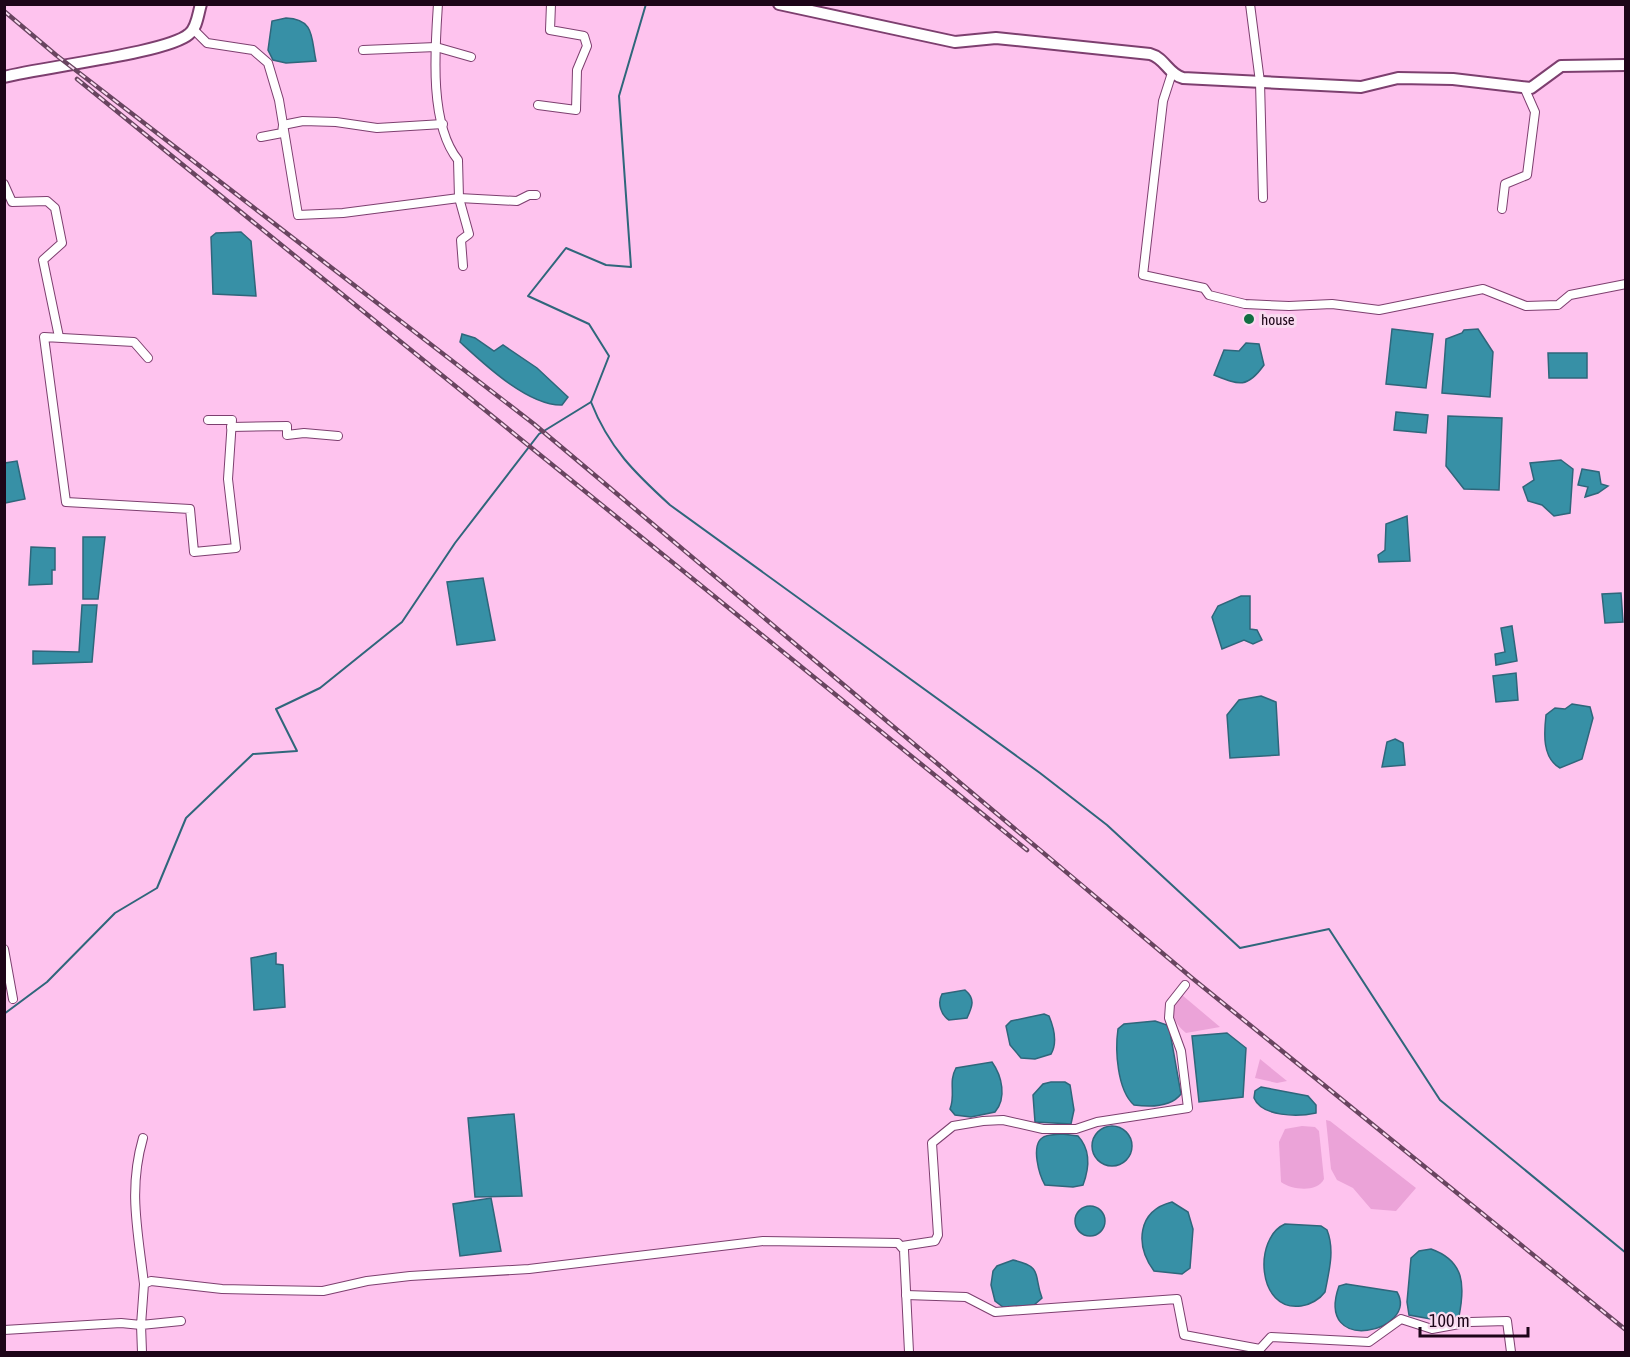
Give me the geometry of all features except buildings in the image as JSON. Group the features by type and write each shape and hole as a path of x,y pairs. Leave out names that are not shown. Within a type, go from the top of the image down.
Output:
{"main road":[{"path":"4,77 146,50 180,40 194,30 201,4"},
{"path":"779,4 955,42 996,38 1150,54 1162,60 1172,73 1183,78 1361,87 1398,78 1442,78 1524,87 1536,86 1561,66 1626,65"}],"street":[{"path":"438,4 436,47 443,124 450,153 458,160 459,198 469,234 461,240 463,266"},
{"path":"538,105 576,110 577,70 586,46 584,36 550,30 551,4"},
{"path":"1250,4 1260,82 1263,198"},
{"path":"194,30 207,43 253,50 268,63 279,100 298,215 343,213 459,198 515,201 528,195 536,195"},
{"path":"363,50 436,47 471,57"},
{"path":"1172,73 1163,101 1143,275 1204,288 1209,295 1245,304 1289,306 1332,304 1379,310 1483,289 1526,306 1558,305 1570,295 1626,284"},
{"path":"1502,209 1505,184 1527,175 1535,112 1524,87"},
{"path":"261,137 278,135 283,125 303,121 377,128 443,124"},
{"path":"4,184 12,202 47,201 54,208 62,243 43,260 58,337"},
{"path":"148,358 134,342 44,337 66,502 190,509 195,552 236,548 228,479 232,420 208,420"},
{"path":"231,428 287,426 286,435 304,433 338,436"},
{"path":"4,948 13,999"},
{"path":"144,1284 151,1281 222,1289 323,1291 367,1281 410,1276 529,1269 763,1242 898,1243 902,1246 935,1241 938,1235 932,1143 953,1126 1003,1120 1043,1129 1076,1129 1108,1120 1188,1108 1181,1051 1169,1018 1170,1004 1185,985"},
{"path":"142,1353 141,1325 144,1284 134,1211 136,1162 143,1138"},
{"path":"902,1246 909,1353"},
{"path":"906,1294 966,1297 995,1312 1177,1299 1184,1335 1260,1350 1271,1337 1369,1342 1401,1319 1432,1329 1470,1322 1507,1321 1511,1353"},
{"path":"4,1330 121,1323 141,1325 181,1321"}],"shaded area":[{"path":"1182,995 1220,1027 1186,1033 1181,1029 1175,1019 1173,1009"},
{"path":"1260,1059 1287,1081 1277,1083 1255,1078"},
{"path":"1326,1120 1416,1188 1396,1211 1371,1209 1353,1188 1337,1180 1331,1169"},
{"path":"1302,1126 1315,1127 1319,1131 1324,1179 1316,1186 1304,1189 1291,1187 1281,1182 1279,1142 1285,1129"}],"water":[{"path":"295,19 307,26 312,38 316,61 286,63 273,60 268,50 272,21"},
{"path":"241,232 251,241 256,296 213,294 211,237 216,233"},
{"path":"1392,329 1433,334 1426,388 1386,384"},
{"path":"1478,329 1493,352 1490,397 1442,393 1446,339 1464,330"},
{"path":"462,334 475,338 494,351 503,345 537,368 568,397 562,405 535,399 521,391 494,372 460,342"},
{"path":"1246,343 1259,344 1264,365 1253,378 1236,383 1214,375 1224,350 1239,351"},
{"path":"1548,353 1587,353 1587,378 1549,378"},
{"path":"1396,412 1428,415 1426,433 1394,430"},
{"path":"1448,416 1502,418 1499,490 1464,489 1446,466"},
{"path":"1561,460 1573,469 1570,513 1554,516 1542,505 1528,501 1523,487 1534,480 1530,463"},
{"path":"17,461 25,499 5,503 5,463"},
{"path":"1582,469 1599,472 1601,484 1608,486 1598,493 1585,497 1588,487 1578,485"},
{"path":"1407,516 1410,561 1379,562 1378,555 1385,550 1386,524"},
{"path":"83,537 105,537 98,599 83,599"},
{"path":"31,547 55,548 55,570 52,570 52,584 29,585"},
{"path":"483,578 495,640 457,645 447,582"},
{"path":"1621,593 1623,622 1605,623 1602,594"},
{"path":"1241,596 1250,596 1250,629 1257,630 1262,640 1253,644 1244,640 1222,649 1212,617 1218,606"},
{"path":"82,605 97,605 92,662 33,664 33,651 79,652"},
{"path":"1512,626 1517,661 1496,665 1495,654 1505,652 1501,628"},
{"path":"1516,673 1518,700 1496,702 1493,676"},
{"path":"1261,696 1276,702 1279,755 1230,758 1227,715 1239,700"},
{"path":"1572,704 1590,707 1593,718 1582,759 1560,768 1554,764 1547,752 1546,715 1555,708 1565,709"},
{"path":"1395,739 1403,743 1405,765 1382,767 1387,742"},
{"path":"276,953 276,964 283,965 285,1007 254,1010 251,958"},
{"path":"965,990 972,1000 967,1018 949,1020 941,1008 942,994"},
{"path":"1044,1014 1049,1016 1054,1030 1055,1040 1051,1054 1035,1059 1021,1058 1010,1045 1006,1026 1011,1021"},
{"path":"1155,1021 1167,1025 1170,1032 1181,1094 1166,1104 1134,1105 1124,1090 1118,1069 1118,1029 1124,1024"},
{"path":"1227,1033 1246,1048 1243,1097 1199,1102 1192,1036"},
{"path":"992,1062 1002,1087 1001,1100 995,1112 971,1117 955,1115 950,1109 956,1068"},
{"path":"1065,1082 1070,1085 1074,1110 1071,1124 1035,1122 1033,1095 1043,1084"},
{"path":"1261,1087 1308,1096 1316,1105 1316,1113 1291,1115 1265,1109 1254,1098 1255,1091"},
{"path":"514,1114 522,1196 475,1197 468,1118"},
{"path":"1112,1126 1120,1127 1126,1132 1131,1138 1131,1154 1126,1160 1120,1165 1112,1166 1104,1165 1098,1160 1093,1154 1092,1146 1093,1138 1098,1132 1104,1127"},
{"path":"1062,1134 1078,1136 1085,1147 1087,1173 1083,1185 1073,1187 1045,1185 1037,1161 1037,1147 1042,1138"},
{"path":"491,1198 501,1251 460,1256 453,1204"},
{"path":"1172,1202 1188,1212 1193,1229 1190,1268 1182,1274 1154,1271 1144,1251 1142,1240 1146,1221 1152,1213 1160,1206"},
{"path":"1090,1206 1101,1210 1105,1221 1101,1232 1090,1236 1079,1232 1075,1221 1079,1210"},
{"path":"1285,1224 1321,1226 1327,1230 1331,1245 1325,1292 1314,1301 1301,1306 1286,1305 1275,1298 1268,1286 1265,1272 1264,1258 1268,1244 1275,1232"},
{"path":"1431,1249 1451,1260 1462,1285 1459,1316 1442,1321 1409,1315 1407,1302 1411,1258 1419,1251"},
{"path":"1013,1260 1029,1266 1036,1273 1042,1298 1034,1305 1003,1307 995,1301 991,1285 993,1271 997,1266"},
{"path":"1346,1284 1397,1292 1400,1306 1394,1318 1382,1326 1367,1330 1352,1329 1341,1322 1335,1308 1339,1286"}],"waterway":[{"path":"4,1014 47,982 115,913 157,888 186,818 253,754 297,751 276,709 320,688 402,622 455,543 539,434 591,402 609,356 589,324 528,296 566,248 606,265 631,267 619,96 646,4"},
{"path":"591,402 606,433 624,459 670,505 1040,773 1107,825 1240,948 1329,929 1440,1100 1626,1253"}],"railway":[{"path":"4,11 56,55 534,424 1192,978 1626,1330"},
{"path":"77,79 1027,850"}],"place":[{"name":"house","path":"1249,319"}]}
